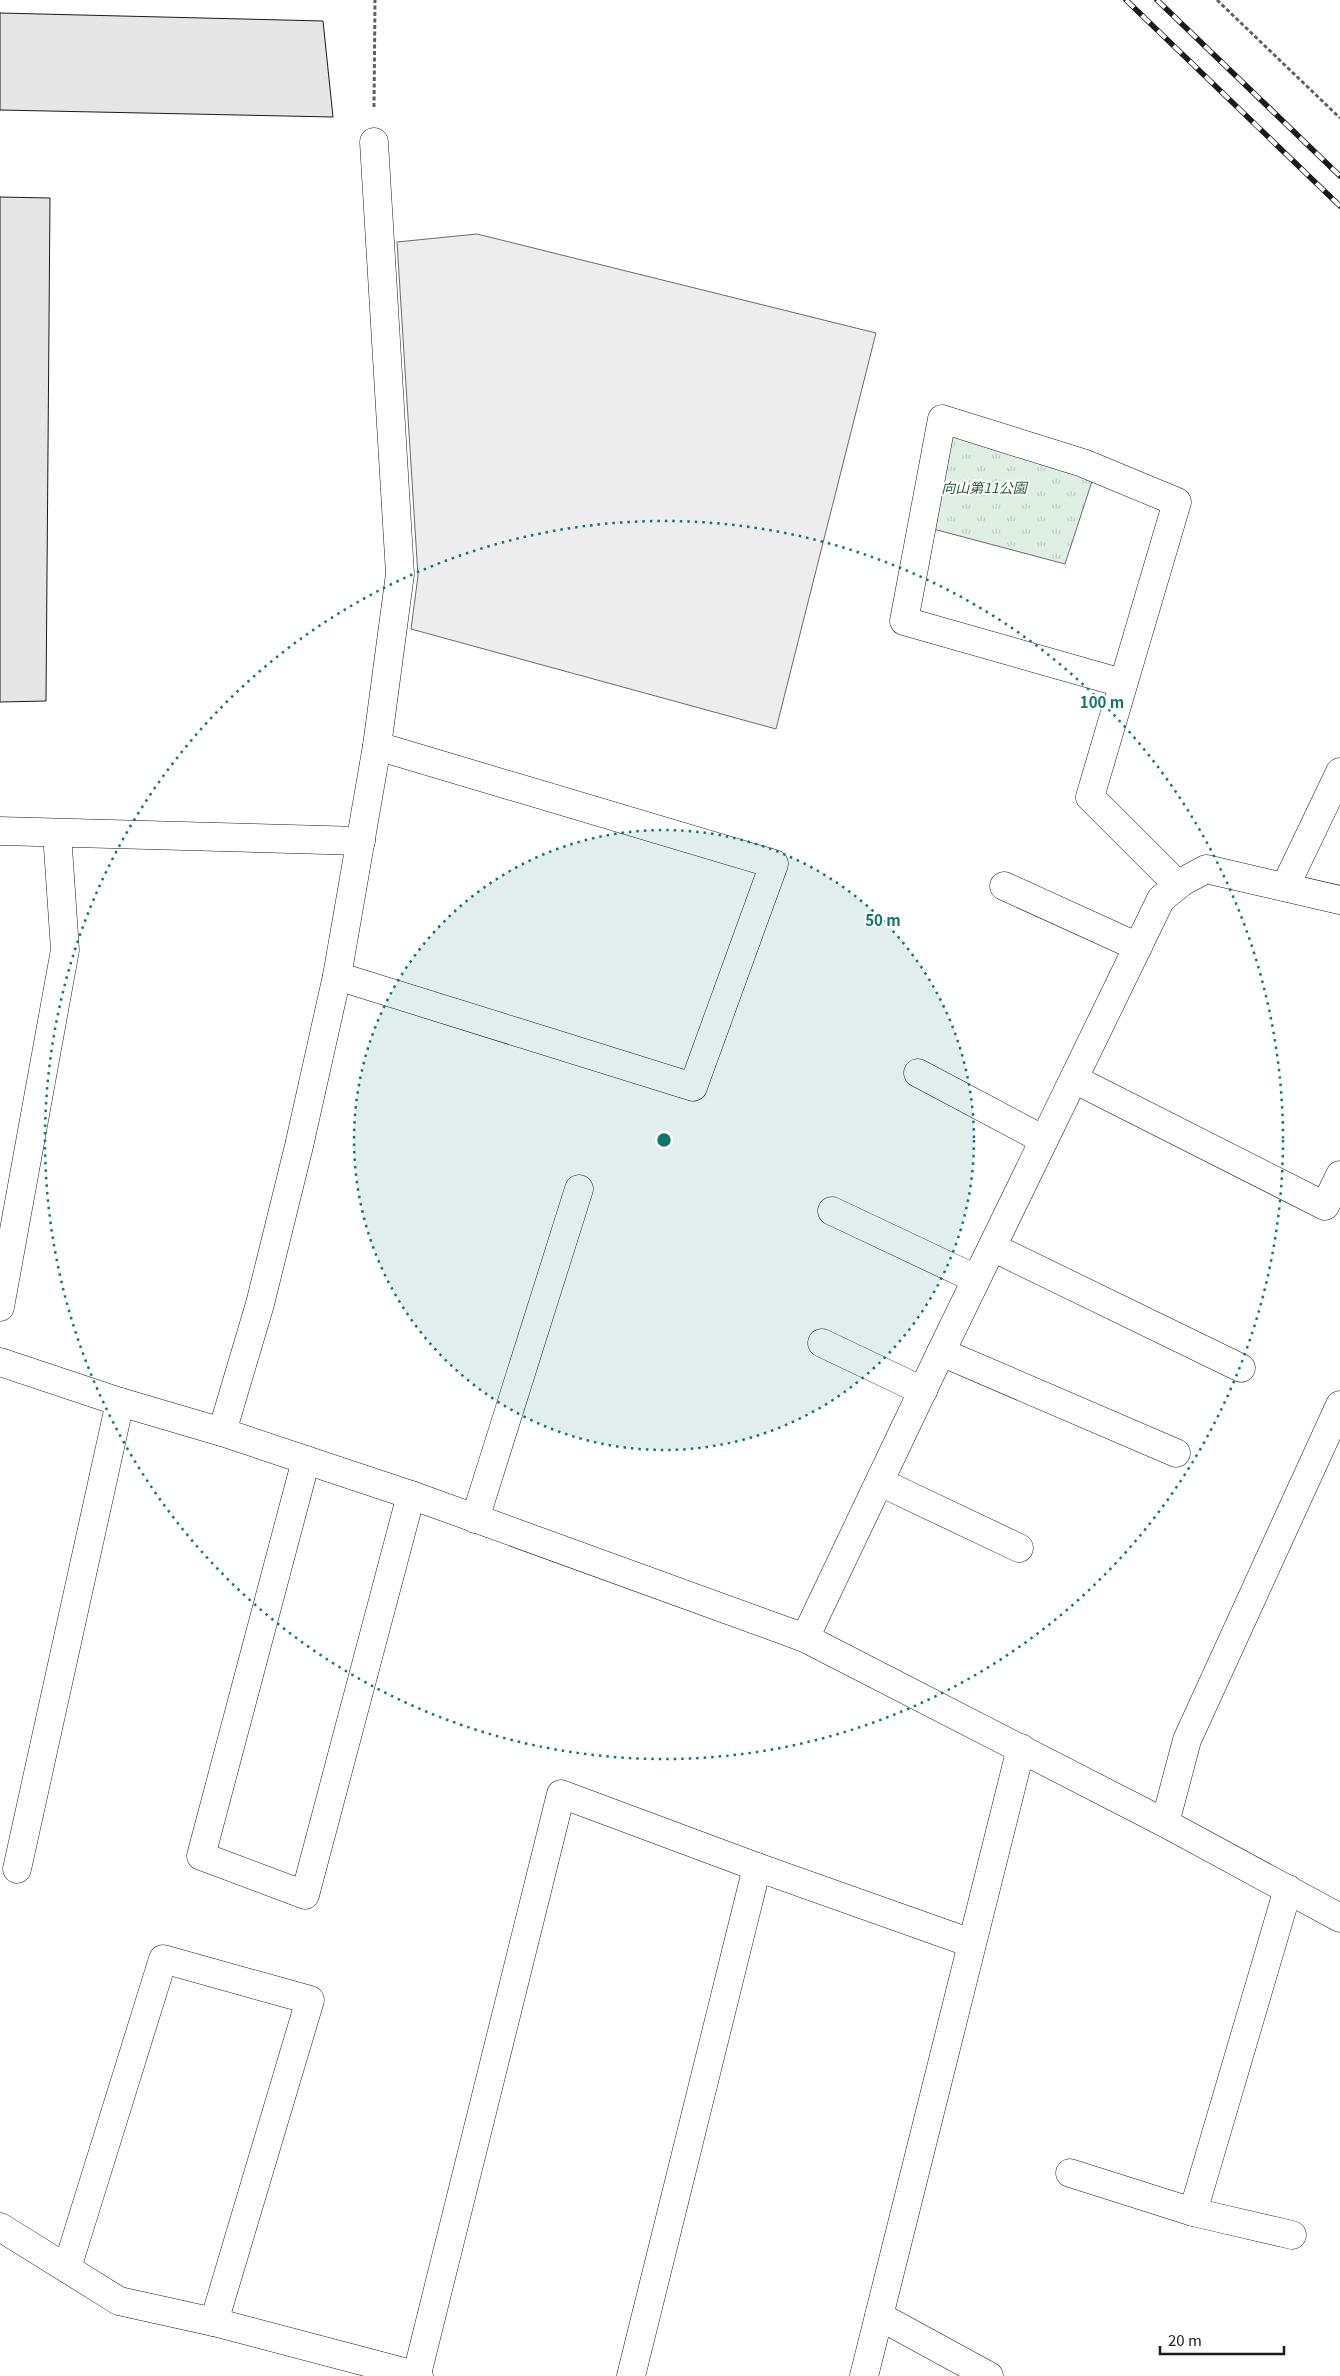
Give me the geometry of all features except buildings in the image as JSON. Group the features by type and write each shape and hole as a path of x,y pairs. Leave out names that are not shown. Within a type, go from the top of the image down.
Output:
{"street":[{"path":"222,1432 263,1295 300,1146 337,976 378,746 400,574 374,142"},
{"path":"1122,683 904,621 942,419 1083,464 1177,502 1122,683 1090,797 1178,885"},
{"path":"337,976 692,1087 774,864 378,746"},
{"path":"1284,887 1340,772"},
{"path":"0,831 361,841"},
{"path":"0,1307 65,950 57,833"},
{"path":"805,1638 941,1352 1161,899 1178,885 1206,869 1340,900"},
{"path":"1004,886 1138,947"},
{"path":"918,1073 1044,1140"},
{"path":"1074,1079 1325,1206 1340,1175"},
{"path":"475,1518 579,1189"},
{"path":"832,1211 976,1280"},
{"path":"992,1247 1240,1368"},
{"path":"822,1343 923,1391"},
{"path":"941,1352 1176,1453"},
{"path":"0,1362 120,1402 222,1432 411,1495 805,1638 1165,1823 1340,1918"},
{"path":"17,1869 120,1402"},
{"path":"1165,1823 1187,1740 1340,1405"},
{"path":"306,1460 201,1856 305,1895 411,1495"},
{"path":"880,1482 1019,1548"},
{"path":"864,2376 1021,1748"},
{"path":"0,2227 119,2301 214,2322 418,2375 561,1794 757,1867 972,1943"},
{"path":"631,2376 757,1867"},
{"path":"1193,2212 1288,1890"},
{"path":"67,2268 163,1959 310,2000 214,2322"},
{"path":"1070,2174 1193,2212 1292,2235"},
{"path":"879,2316 989,2376"}],"path":[{"path":"374,0 374,142"},
{"path":"1217,0 1340,118"}],"green space":[{"name":"向山第11公園","path":"942,419 1096,469 1065,564 922,526"}],"shaded area":[{"path":"477,234 876,333 776,729 411,629 418,576 397,242"}],"railway":[{"path":"1126,0 1340,206"},
{"path":"1157,0 1340,176"}]}
